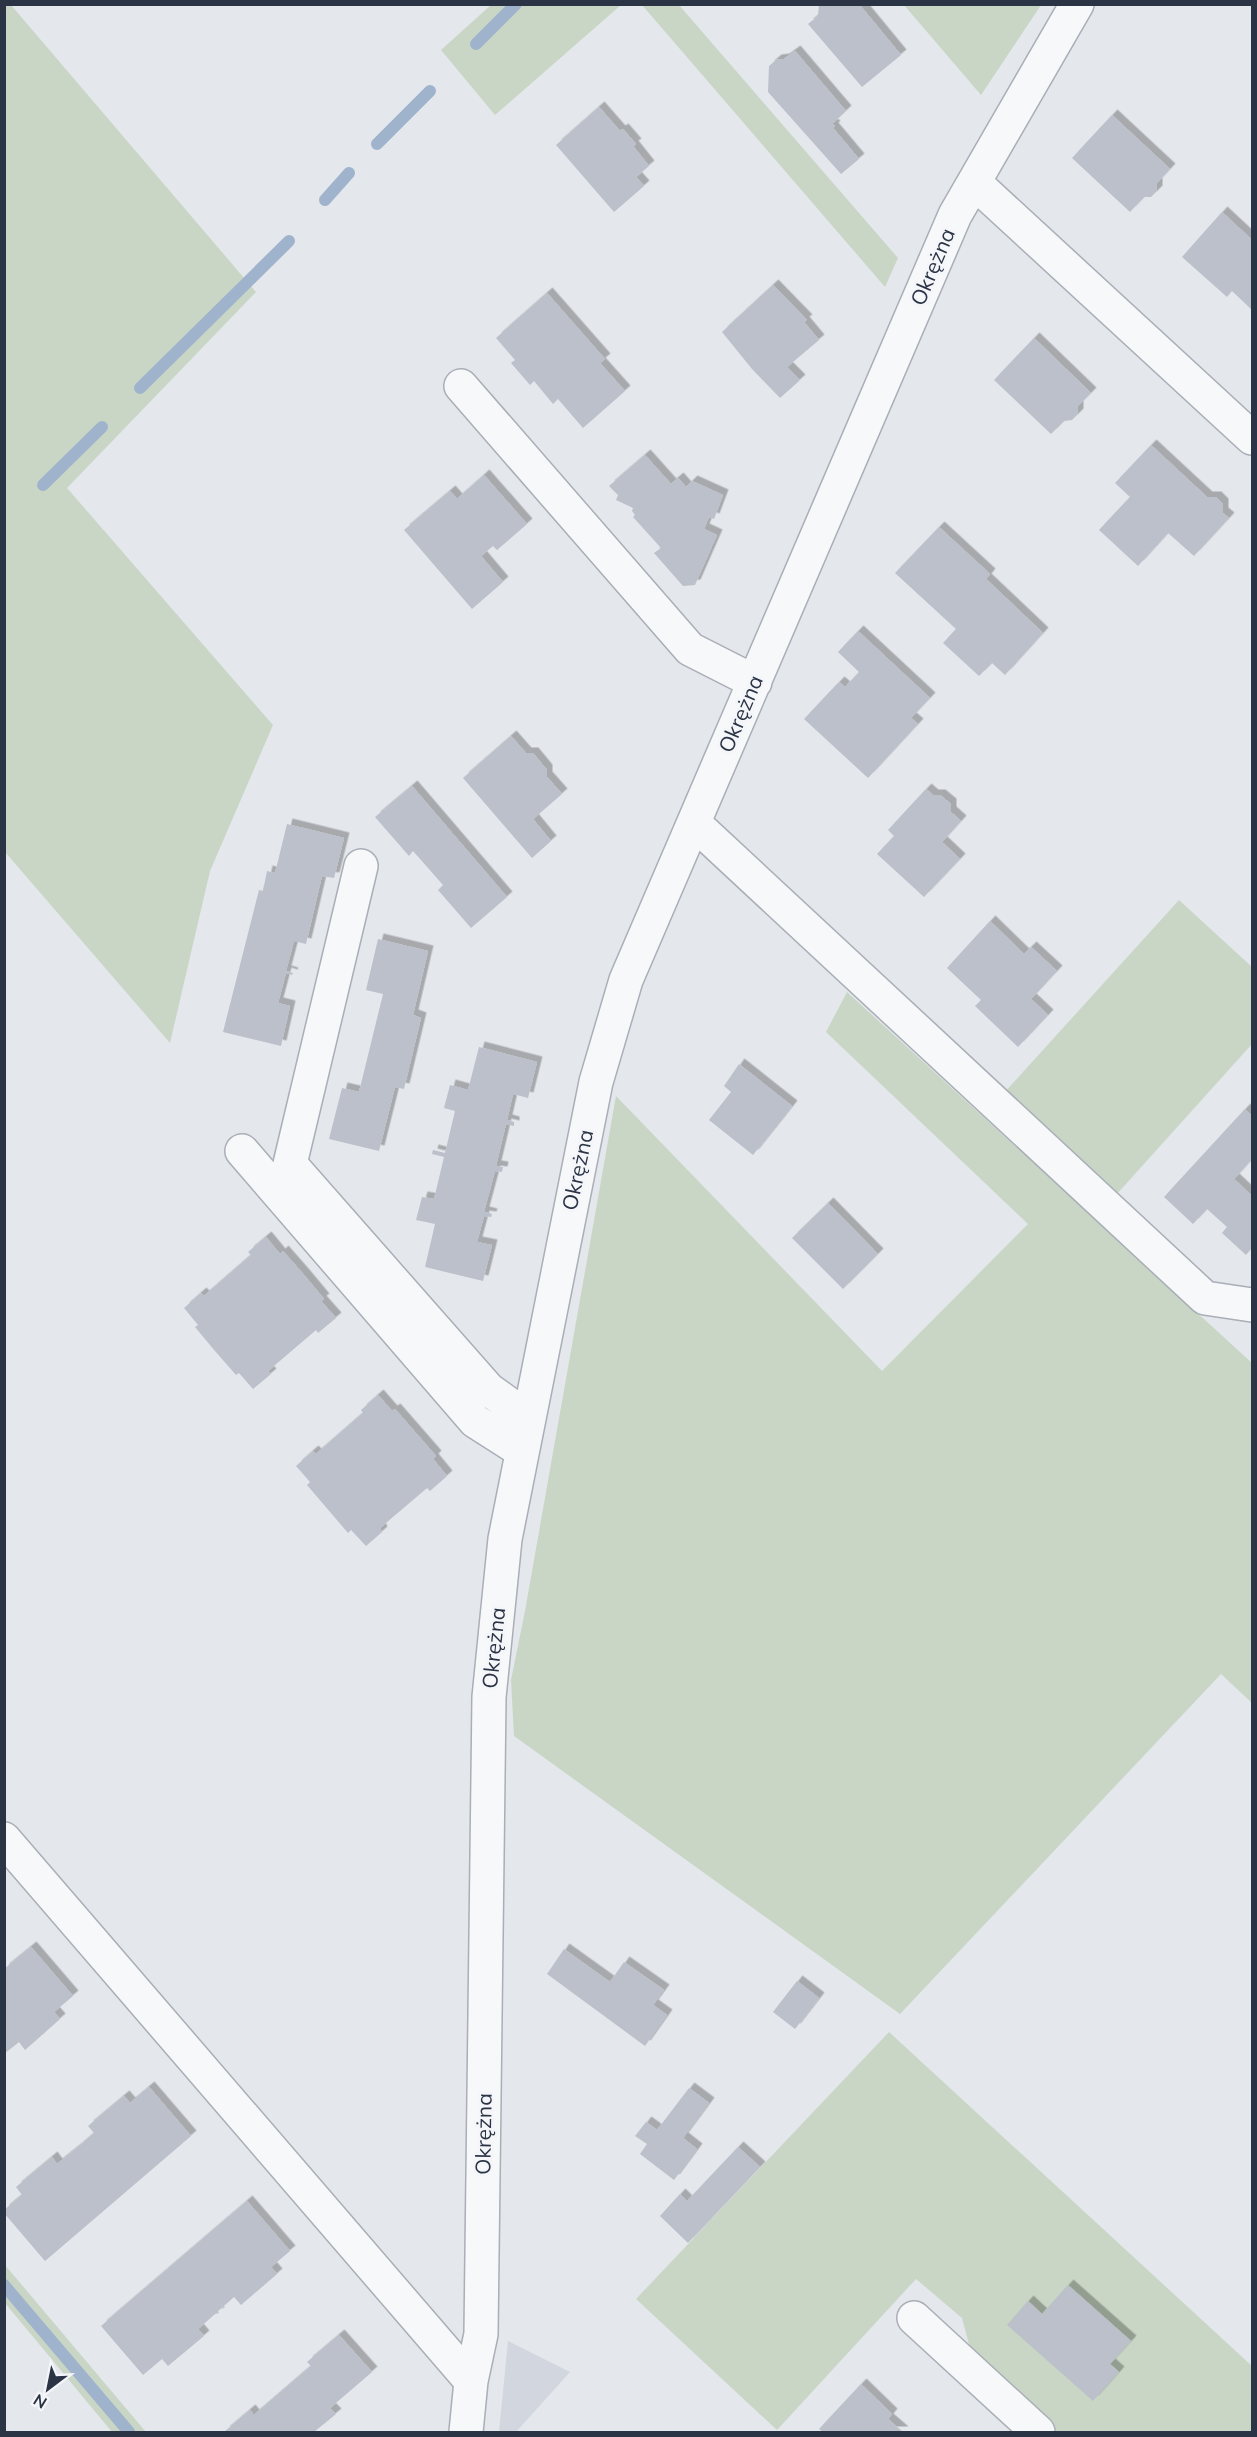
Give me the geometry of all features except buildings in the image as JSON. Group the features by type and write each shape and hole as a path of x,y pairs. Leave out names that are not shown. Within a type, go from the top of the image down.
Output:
{"street":[{"name":"Okrężna","path":"466,2433 471,2381 481,2334 489,1697 505,1539 596,1082 626,980 955,215 1077,4"},
{"path":"975,183 1252,438"},
{"path":"461,386 690,649 754,682"},
{"path":"694,823 1205,1298 1252,1305"},
{"path":"361,866 290,1164 488,1389 528,1418"},
{"path":"242,1151 475,1421 522,1451"},
{"path":"4,1839 471,2381"},
{"path":"914,2318 1038,2433"}],"shaded area":[{"path":"508,2341 570,2372 516,2432 499,2432"}],"green space":[{"path":"4,5 11,5 256,292 67,488 273,725 210,871 170,1043 5,852"},
{"path":"491,5 621,5 495,115 441,50"},
{"path":"642,5 679,5 898,258 885,287"},
{"path":"904,5 1041,5 981,95"},
{"path":"1179,900 1252,967 1252,1044 1116,1195 1004,1093"},
{"path":"847,992 1252,1363 1252,1703 1221,1674 900,2014 514,1736 511,1680 616,1096 882,1371 1028,1224 826,1032"},
{"path":"889,2032 1252,2366 1252,2432 1057,2432 971,2352 962,2318 916,2279 777,2430 636,2299"},
{"path":"4,2265 146,2432 112,2432 5,2303"}],"waterway":[{"path":"476,44 516,4"},
{"path":"377,144 430,91"},
{"path":"325,200 349,173"},
{"path":"140,388 289,241"},
{"path":"43,485 102,427"},
{"path":"4,2285 129,2432"}]}
